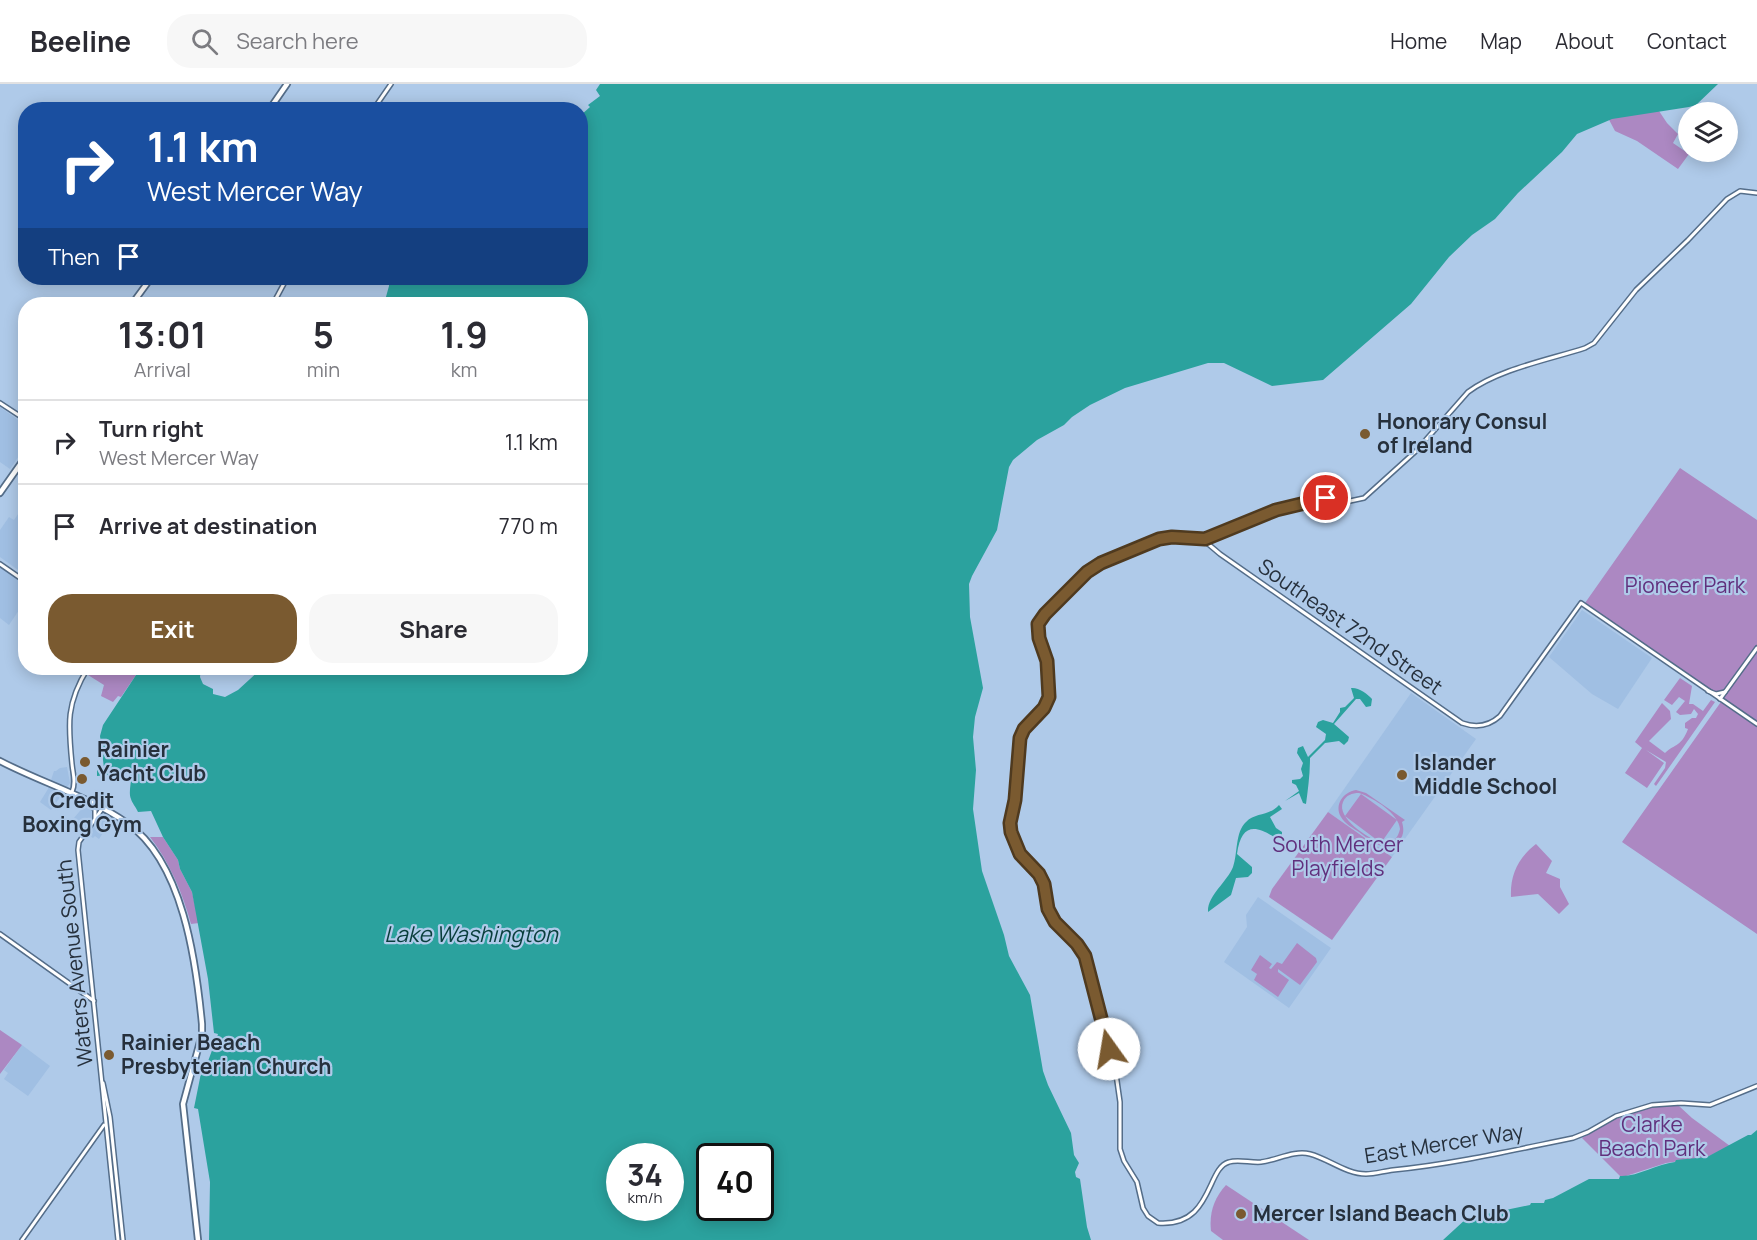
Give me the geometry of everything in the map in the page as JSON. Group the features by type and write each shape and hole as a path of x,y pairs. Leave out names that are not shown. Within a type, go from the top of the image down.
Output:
{"main road":[{"path":"275,102 287,84"},
{"path":"0,493 18,467"},
{"path":"0,761 102,809 136,830 153,848 164,867 186,924 202,1024 201,1038 183,1104 198,1240"}],"street":[{"path":"379,102 391,84"},
{"path":"1205,539 1276,510 1297,504 1326,498 1350,501 1364,498 1416,451 1468,392 1519,368 1585,348 1594,343 1641,285 1727,199 1740,191 1757,193"},
{"path":"0,402 18,414"},
{"name":"East Mercer Way","path":"1205,539 1172,537 1159,539 1101,563 1082,575 1042,617 1038,634 1047,657 1049,697 1044,708 1024,729 1020,738 1015,800 1010,823 1017,848 1039,874 1044,884 1048,909 1055,922 1077,944 1085,956 1116,1074 1120,1102 1120,1149 1124,1161 1137,1182 1143,1208 1148,1216 1158,1223 1180,1220 1196,1211 1210,1190 1219,1169 1229,1162 1262,1162 1302,1153 1358,1174 1416,1168 1573,1138 1616,1116 1652,1105 1662,1103 1715,1104 1757,1086"},
{"name":"Southeast 72nd Street","path":"1205,539 1220,554 1453,718 1467,725 1484,725 1493,722 1503,712 1581,603 1708,691"},
{"path":"0,564 18,576"},
{"path":"1720,699 1757,648"},
{"path":"71,794 74,783 68,730 69,713 75,691 84,675"},
{"path":"1708,691 1716,694 1726,691"},
{"path":"1708,691 1757,724"},
{"path":"90,803 95,810 93,823"},
{"path":"93,823 102,809"},
{"name":"Waters Avenue South","path":"93,823 80,842 78,850 103,1081 110,1117 120,1234 116,1240"},
{"path":"0,934 94,1001"},
{"name":"Waters Avenue South","path":"103,1081 105,1123 120,1234 123,1240"},
{"path":"22,1240 105,1123"}],"shaded area":[{"path":"0,407 18,420 18,457 10,469 0,462"},
{"path":"18,514 18,570 0,557 0,530 9,517 14,520"},
{"path":"0,565 18,577 18,612 9,625 0,618"},
{"path":"1582,610 1652,658 1618,709 1592,694 1549,657"},
{"name":"Islander Middle School","path":"1411,693 1476,739 1392,857 1328,812"},
{"path":"67,767 70,783 51,810 40,802 48,789 54,771"},
{"path":"84,806 112,819 99,839 90,836 93,832 74,818"},
{"path":"1258,897 1331,948 1289,1008 1224,962 1247,927 1246,915"},
{"path":"22,1045 50,1066 28,1096 4,1079 8,1073 4,1070"}],"green space":[{"path":"1632,95 1659,111 1678,134 1673,143 1678,146 1678,162 1683,162 1678,169 1637,141 1615,131 1606,114"},
{"name":"Pioneer Park","path":"1680,468 1757,520 1757,934 1622,842 1723,699 1585,603"},
{"path":"88,675 136,675 121,697 118,696 113,702 101,696 104,685"},
{"path":"1680,678 1692,686 1689,704 1703,711 1711,700 1715,702 1656,786 1654,784 1665,768 1666,762 1646,750 1664,763 1647,788 1625,773 1642,748 1635,742 1662,703 1670,711 1671,719 1649,741 1665,753 1681,742 1688,729 1685,728 1685,723 1696,718 1698,714 1694,709 1691,714 1680,715 1676,712 1685,701 1679,697 1672,705 1664,700"},
{"path":"1351,791 1366,793 1405,820 1402,822 1402,836 1395,845 1384,847 1373,842 1349,826 1343,819 1339,812 1339,804","holes":["1354,793 1359,793 1391,812 1399,823 1399,833 1391,842 1381,843 1354,827 1342,808 1344,800"]},
{"path":"1361,794 1397,820 1381,843 1345,816"},
{"name":"South Mercer Playfields","path":"1328,812 1392,857 1332,940 1269,897 1272,889"},
{"path":"150,837 163,837 178,860 192,892 199,923 191,924 175,878"},
{"path":"1536,844 1552,861 1546,873 1560,879 1560,887 1569,904 1559,914 1538,894 1511,897 1516,868 1524,855"},
{"path":"1297,943 1316,958 1317,962 1300,985 1278,969 1278,972 1289,980 1278,997 1254,980 1257,974 1251,970 1260,955 1272,964 1269,968 1271,969 1277,962 1282,964"},
{"path":"0,1030 22,1045 0,1074"},
{"name":"Clarke Beach Park","path":"1660,1105 1679,1106 1730,1146 1707,1157 1666,1163 1620,1176 1582,1138 1615,1119"},
{"name":"Mercer Island Beach Club","path":"1226,1185 1309,1240 1223,1240 1211,1231 1211,1218 1215,1201"}],"water":[{"name":"Lake Washington","path":"600,84 1718,84 1699,102 1678,102 1678,109 1612,119 1577,134 1495,219 1472,235 1449,257 1411,304 1323,380 1272,386 1224,363 1208,363 1125,388 1090,405 1064,425 1037,440 1013,460 1009,467 997,530 969,584 970,617 983,688 975,717 973,737 976,770 973,809 982,871 1009,956 1030,995 1043,1071 1071,1133 1074,1155 1079,1163 1075,1172 1076,1177 1080,1179 1091,1240 209,1240 210,1182 198,1109 194,1108 202,1068 207,1064 218,1034 214,1033 208,979 192,892 178,860 163,837 151,811 138,812 132,802 131,773 97,776 97,770 104,768 100,736 103,725 136,675 200,675 203,684 213,689 213,694 225,697 238,690 254,675 588,675 588,297 386,297 389,285 588,285 588,109 590,107 588,105 600,96 596,90"},
{"path":"1351,688 1368,695 1372,699 1371,706 1366,707 1360,699 1356,699 1334,724 1349,737 1348,741 1344,745 1339,741 1325,743 1310,758 1306,804 1303,803 1299,793 1285,801 1299,791 1292,780 1303,776 1301,769 1303,763 1297,753 1298,748 1303,746 1308,757 1325,740 1326,734 1316,727 1318,722 1323,720 1333,723 1340,708 1345,707 1354,698"},
{"path":"1279,805 1282,809 1270,817 1276,828 1282,832 1282,837 1277,839 1255,829 1245,832 1237,854 1252,867 1252,873 1248,877 1236,878 1231,895 1208,912 1211,900 1233,867 1242,826 1250,819 1271,811"},
{"path":"1757,1130 1757,1240 1443,1240 1467,1218 1531,1203 1544,1203 1545,1200 1589,1179 1619,1179 1620,1176 1633,1175 1676,1160 1707,1157"}],"place":[{"name":"Honorary Consul of Ireland","path":"1365,434"},
{"name":"Rainier Yacht Club","path":"85,762"},
{"name":"Islander Middle School","path":"1402,775"},
{"name":"Credit Boxing Gym","path":"82,779"},
{"name":"Rainier Beach Presbyterian Church","path":"109,1055"},
{"name":"Mercer Island Beach Club","path":"1241,1214"}],"route":[{"path":"1109,1049 1085,956 1080,947 1055,922 1048,909 1044,884 1039,874 1020,854 1010,826 1015,800 1020,738 1024,729 1044,708 1049,697 1047,661 1039,638 1038,624 1074,583 1101,563 1155,540 1172,537 1205,539 1276,510 1326,498"}]}
